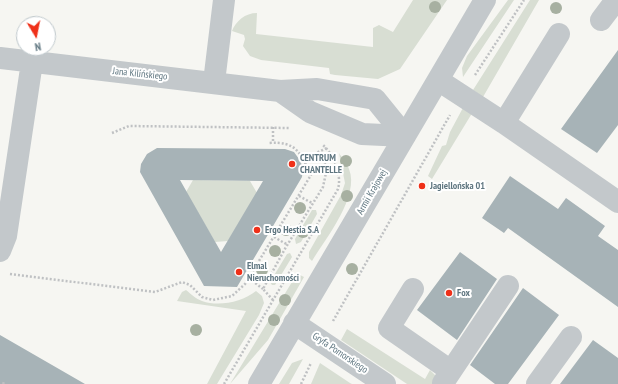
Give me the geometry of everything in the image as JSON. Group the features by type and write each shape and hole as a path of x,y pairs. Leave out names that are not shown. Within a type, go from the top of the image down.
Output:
{"street":[{"path":"214,82 224,0"},
{"name":"Armii Krajowej","path":"259,384 485,0"},
{"path":"601,20 616,0"},
{"path":"504,123 559,34"},
{"name":"Jana Kilińskiego","path":"0,58 280,90 317,89 375,99 405,136"},
{"path":"0,251 6,236 32,62"},
{"path":"438,80 504,123 618,202"},
{"name":"Jana Kilińskiego","path":"280,90 310,112 362,134 405,136"},
{"path":"413,289 389,328 447,378 508,286"},
{"name":"Gryfa Pomorskiego","path":"294,323 385,384"},
{"path":"537,384 571,336"}],"path":[{"path":"301,384 322,341 461,96 524,0"},
{"path":"112,133 129,126 273,127 300,129 310,112"},
{"path":"273,127 273,142"},
{"path":"8,273 155,292 182,282 190,285 202,298 213,300 232,296 249,278 311,175 304,159 295,147 283,142 269,143"},
{"path":"224,384 338,189 339,177 332,155 322,144"},
{"path":"304,159 327,148"},
{"path":"263,289 312,203 323,187 327,168 319,152"},
{"path":"299,196 312,203"},
{"path":"274,237 288,245"},
{"path":"249,278 263,289 273,300"}],"shaded area":[{"path":"413,0 447,0 400,69 378,79 330,74 329,68 261,60 250,56 243,46 245,39 244,35 232,31 242,18 249,14 257,13 256,34 373,47 373,28 379,25 393,32"},
{"path":"508,0 514,0 463,77 462,68 467,56"},
{"path":"530,0 539,0 483,97 473,90"},
{"path":"465,104 474,110 432,179 428,176 442,146 446,145 450,132"},
{"path":"339,153 349,169 351,180 350,192 346,204 333,229 312,261 309,258 309,252 341,195 345,183"},
{"path":"193,180 250,181 257,193 228,241 215,242 186,192"},
{"path":"312,210 316,210 317,214 301,242 296,244 295,239"},
{"path":"290,253 292,257 275,285 272,285 270,282 287,254"},
{"path":"300,275 304,277 268,340 230,384 295,277"},
{"path":"186,290 200,300 216,304 237,301 256,291 262,296 264,303 259,315 217,384 207,384 246,311 177,301 182,292"},
{"path":"347,329 425,379 430,370 435,375 436,384 407,384 341,340"},
{"path":"303,359 289,384 279,384 292,363"},
{"path":"320,363 350,383 352,384 311,384"}],"building":[{"path":"618,50 618,125 597,153 561,129"},
{"path":"157,148 285,149 294,152 299,159 303,167 302,177 237,287 204,286 140,172 141,164 147,154","holes":["180,180 263,181 221,252"]},
{"path":"510,176 558,209 566,198 605,226 598,236 618,250 618,307 508,228 504,233 482,218"},
{"path":"460,252 497,279 457,340 417,310"},
{"path":"523,288 559,315 508,384 495,384 470,365"},
{"path":"0,335 85,384 0,384"},
{"path":"593,340 618,358 618,384 560,384"}],"place":[{"name":"CENTRUM CHANTELLE","path":"292,164"},
{"name":"Jagiellońska 01","path":"422,186"},
{"name":"Ergo Hestia S.A","path":"257,230"},
{"name":"Elmal Nieruchomości","path":"239,272"},
{"name":"Fox","path":"449,293"}]}
